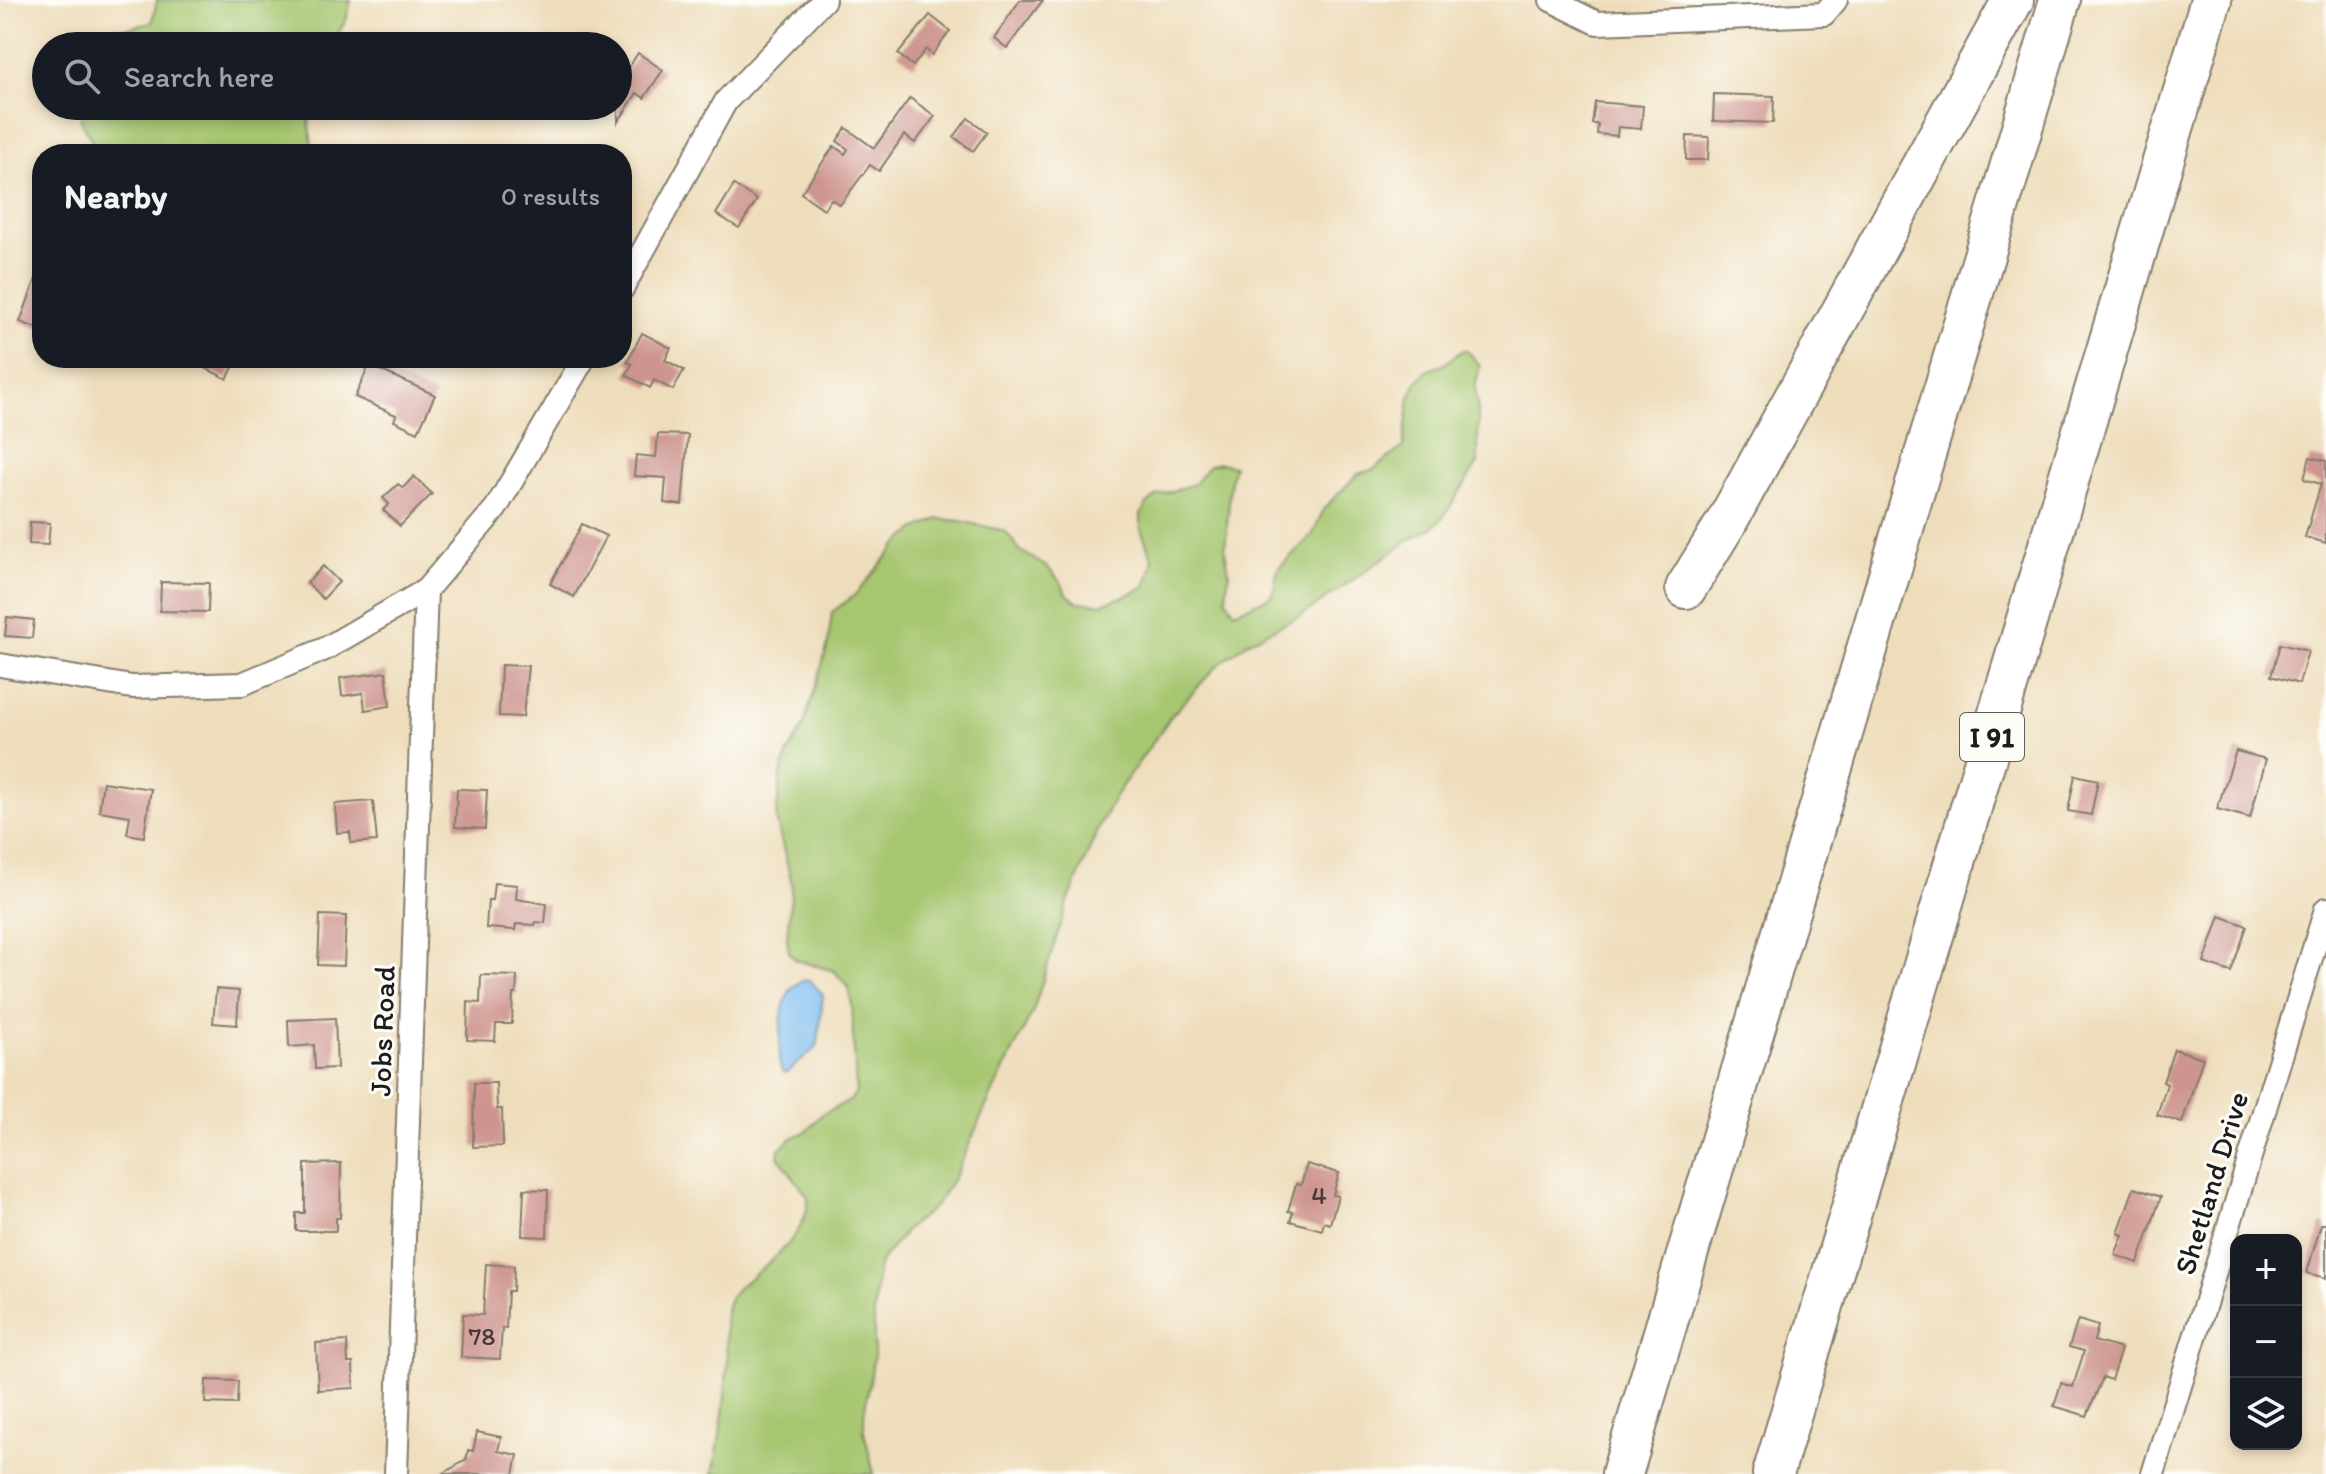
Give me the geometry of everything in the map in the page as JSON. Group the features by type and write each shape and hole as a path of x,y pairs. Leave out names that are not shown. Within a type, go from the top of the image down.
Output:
{"highway":[{"path":"1686,588 1726,523 2013,0"},
{"path":"1622,1474 2060,0"},
{"name":"I 91","path":"1773,1474 2211,0"}],"street":[{"path":"632,271 726,101 824,0"},
{"path":"1551,0 1597,23 1824,14 1836,0"},
{"path":"0,665 132,687 242,684 325,649 426,590 496,508 578,368"},
{"name":"Jobs Road","path":"396,1474 426,590"},
{"name":"Shetland Drive","path":"2153,1474 2326,909"}],"green space":[{"path":"157,0 351,0 339,32 94,32 99,28 127,28 152,23"},
{"path":"81,120 309,120 312,144 94,144"},
{"path":"1467,350 1480,366 1475,388 1478,463 1445,515 1433,527 1409,540 1306,613 1251,640 1217,666 1172,715 1115,796 1068,902 1033,1011 956,1174 935,1206 907,1229 878,1269 874,1356 864,1415 864,1431 874,1474 713,1474 726,1382 727,1305 737,1288 788,1244 807,1210 808,1197 778,1156 779,1149 807,1131 822,1114 850,1101 856,1092 852,1005 848,986 834,971 796,960 789,952 787,938 792,884 776,819 781,774 788,753 803,727 828,644 832,612 855,595 898,544 915,530 938,519 1005,531 1021,551 1048,568 1066,593 1077,602 1101,604 1126,596 1145,587 1153,561 1141,529 1141,515 1146,505 1157,496 1194,484 1209,465 1221,463 1234,466 1225,550 1229,571 1226,599 1235,612 1272,596 1278,569 1313,534 1324,508 1358,474 1374,469 1403,447 1410,397 1418,380 1428,370 1443,365"}],"water":[{"path":"810,980 823,995 818,1043 787,1073 782,1072 779,1062 782,1012 791,989"}],"building":[{"path":"1020,0 1043,0 1007,48 994,38"},
{"path":"930,15 950,31 932,55 926,49 913,66 898,54"},
{"path":"638,53 663,70 644,98 637,93 632,101 632,62"},
{"path":"1714,94 1774,96 1773,123 1713,121"},
{"path":"910,98 935,116 915,143 904,135 879,171 870,165 840,205 831,199 824,209 801,193 834,146 845,154 848,149 837,141 846,128 874,148"},
{"path":"1595,102 1643,106 1641,129 1618,127 1617,136 1597,134 1598,124 1592,124"},
{"path":"968,118 987,132 973,151 954,137"},
{"path":"1687,136 1709,137 1708,160 1686,160"},
{"path":"734,185 757,200 739,228 716,214"},
{"path":"32,290 32,326 20,322"},
{"path":"642,333 671,348 665,360 684,370 673,390 654,380 650,388 626,375 632,368 632,352"},
{"path":"205,368 233,368 227,379"},
{"path":"368,368 376,368 435,395 418,432 394,421 396,415 355,397"},
{"path":"658,434 688,435 682,505 664,503 666,478 634,476 636,455 656,457"},
{"path":"2310,457 2326,461 2326,543 2305,537 2321,484 2304,479"},
{"path":"414,476 432,494 400,526 383,510 389,504 383,498 398,484 403,488"},
{"path":"30,522 50,523 48,545 29,544"},
{"path":"582,524 606,536 574,597 550,584"},
{"path":"323,566 339,582 323,599 307,583"},
{"path":"161,582 209,583 208,612 160,611"},
{"path":"7,617 34,620 32,638 5,636"},
{"path":"2280,644 2308,651 2299,684 2271,676"},
{"path":"501,665 528,666 523,717 499,716"},
{"path":"386,672 390,706 365,710 363,693 342,696 340,678"},
{"path":"2236,751 2266,759 2250,818 2217,809"},
{"path":"2075,775 2098,780 2091,815 2068,811"},
{"path":"103,782 151,789 144,837 127,834 130,816 99,811"},
{"path":"457,789 487,790 485,829 455,827"},
{"path":"373,801 377,841 351,843 350,832 337,833 335,804"},
{"path":"494,883 517,885 516,899 547,904 545,923 516,924 515,930 486,928 488,900 492,900"},
{"path":"320,915 346,916 344,966 318,965"},
{"path":"2220,916 2247,926 2231,972 2204,963"},
{"path":"481,975 517,976 512,1024 496,1024 495,1041 467,1040 468,1002 480,1003"},
{"path":"216,989 239,991 237,1025 213,1023"},
{"path":"335,1018 337,1068 315,1069 314,1045 289,1047 288,1020"},
{"path":"2174,1049 2203,1058 2182,1123 2157,1115 2167,1084 2163,1082"},
{"path":"474,1083 496,1083 497,1109 502,1109 503,1146 473,1147"},
{"path":"341,1163 340,1218 336,1218 336,1231 296,1231 296,1213 305,1213 305,1164"},
{"path":"1307,1164 1339,1173 1333,1195 1338,1196 1330,1224 1324,1222 1322,1230 1290,1221 1293,1212 1288,1211 1296,1184 1301,1185"},
{"path":"2134,1188 2161,1197 2138,1263 2115,1255 2123,1235 2118,1233"},
{"path":"524,1189 548,1190 547,1237 522,1236"},
{"path":"2321,1224 2326,1224 2326,1278 2307,1273"},
{"path":"486,1264 514,1266 513,1291 508,1291 500,1359 461,1357 463,1314 483,1315"},
{"path":"2078,1320 2098,1326 2094,1341 2121,1349 2111,1380 2103,1377 2087,1416 2054,1406 2061,1383 2073,1387 2084,1351 2069,1347"},
{"path":"347,1341 348,1363 353,1363 354,1388 318,1390 316,1343"},
{"path":"206,1380 238,1381 237,1404 205,1403"},
{"path":"477,1432 501,1437 498,1451 518,1455 514,1474 442,1474 466,1460 468,1450 473,1451"}]}
